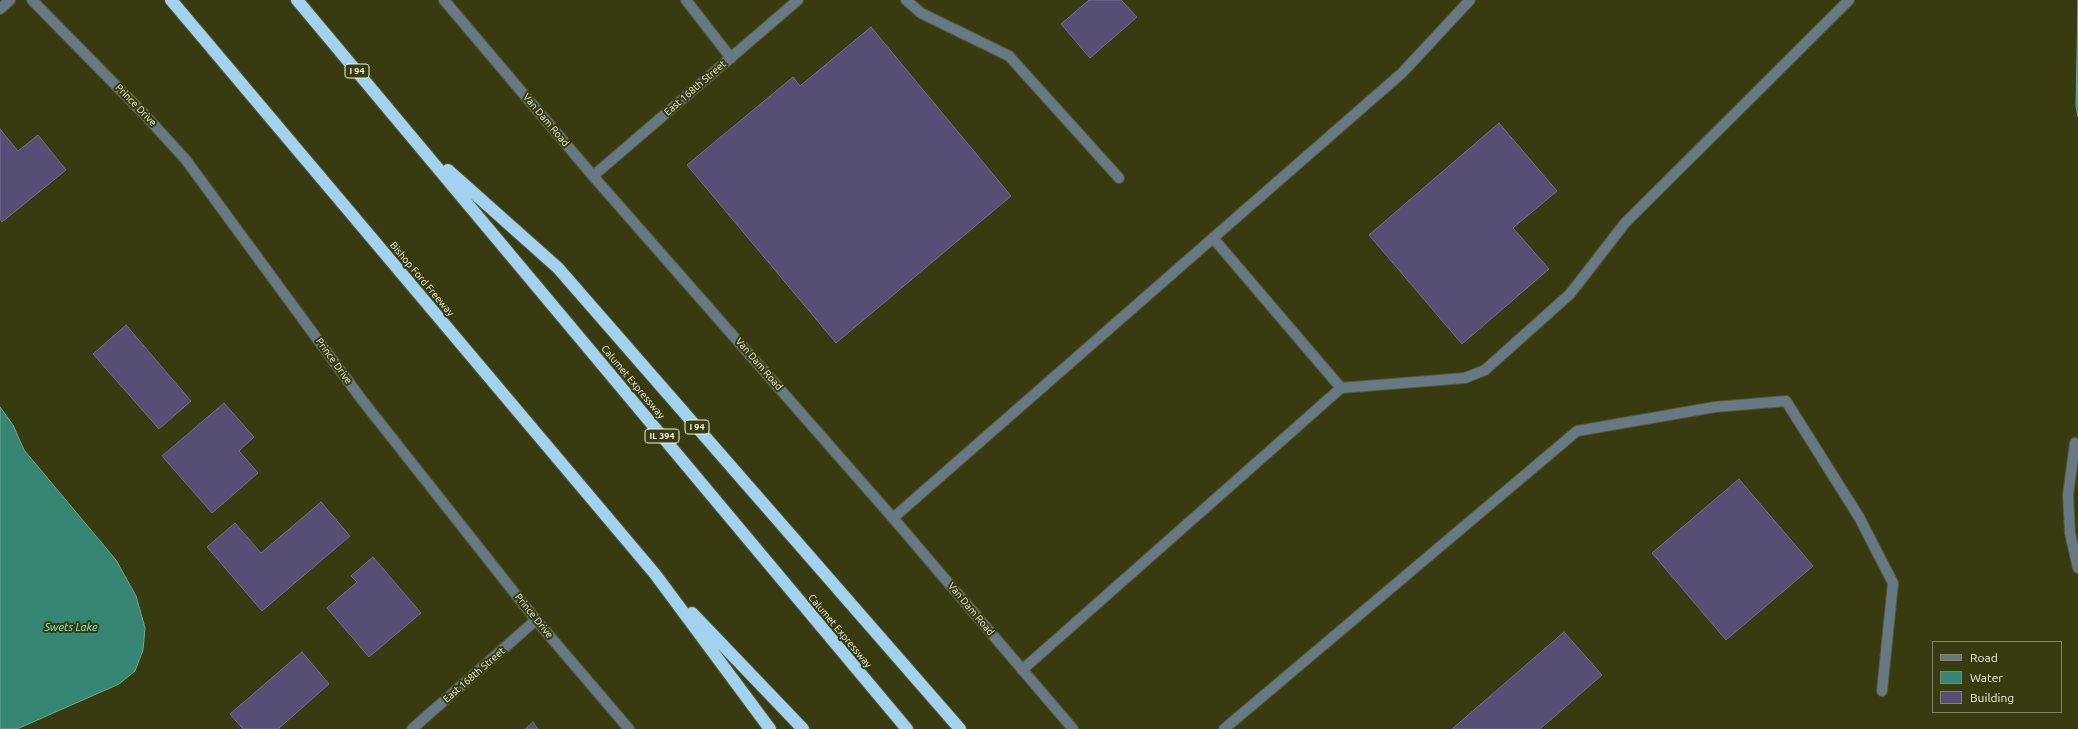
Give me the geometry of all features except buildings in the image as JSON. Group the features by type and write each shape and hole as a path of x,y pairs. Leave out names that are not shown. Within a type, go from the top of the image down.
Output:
{"highway":[{"name":"Bishop Ford Freeway","path":"171,0 655,574"},
{"name":"I 94","path":"297,0 418,143 558,268 960,729"},
{"name":"Calumet Expressway","path":"418,143 907,729"},
{"path":"655,574 770,729"},
{"path":"655,574 802,729"}],"street":[{"path":"0,9 10,0"},
{"name":"Prince Drive","path":"32,0 145,114 186,160 362,400 536,620 629,729"},
{"name":"Van Dam Road","path":"444,0 593,176 893,518 1073,729"},
{"path":"686,0 731,58"},
{"name":"East 168th Street","path":"593,176 798,0"},
{"path":"906,0 921,13 1009,56 1119,178"},
{"path":"893,518 1402,73 1470,0"},
{"path":"1022,670 1341,388 1465,378 1485,370 1570,294 1625,223 1849,0"},
{"path":"1213,238 1341,388"},
{"path":"1224,729 1577,431 1715,407 1786,401 1858,516 1893,583 1882,691"},
{"path":"2075,443 2068,495 2070,533 2078,568"},
{"name":"East 168th Street","path":"412,729 536,620"}],"water":[{"path":"2078,0 2078,117 2076,106"},
{"name":"Swets Lake","path":"0,407 13,425 24,450 116,560 136,596 145,628 143,650 135,671 119,684 17,729 0,729"}]}
